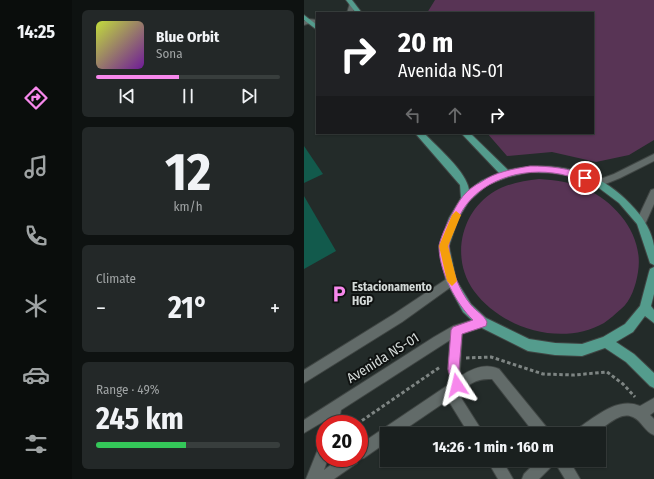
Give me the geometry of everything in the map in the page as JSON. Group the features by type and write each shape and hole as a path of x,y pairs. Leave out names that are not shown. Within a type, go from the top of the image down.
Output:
{"main road":[{"path":"351,2 358,12"},
{"path":"306,20 316,27"},
{"path":"420,134 464,184 466,198"},
{"path":"466,134 506,174"},
{"path":"654,260 641,222 622,200 598,183 572,173 552,170 530,169 506,174 484,183 466,198 454,218 444,246 451,281 467,308 482,322 528,344 556,349 582,350 606,342 629,328 645,308 654,272"},
{"path":"645,308 654,318"},
{"path":"606,342 630,358 654,382"}],"street":[{"path":"350,12 351,2"},
{"path":"306,20 316,22"},
{"path":"598,183 617,176 654,157"},
{"path":"641,222 654,193"},
{"name":"Avenida NS-01","path":"304,377 404,314 451,281"},
{"name":"Avenida NS-01","path":"304,427 336,405 457,330 482,322"},
{"path":"457,330 453,388 473,427"},
{"path":"368,447 453,388 482,372 495,373 537,427"},
{"path":"641,414 654,404"},
{"path":"334,415 336,405"},
{"path":"593,427 623,408 632,409 641,414 654,429"},
{"path":"313,479 318,467"},
{"path":"322,479 339,467"},
{"path":"498,467 506,479"},
{"path":"529,479 541,467"},
{"path":"565,467 573,479"}],"shaded area":[{"path":"435,0 654,0 654,140 629,155 596,162 552,152 507,156 488,134 594,134 594,12 428,12"},
{"path":"539,179 569,183 597,195 618,212 626,222 637,246 639,259 638,272 628,302 604,323 588,330 570,333 552,333 534,330 516,324 500,315 486,304 474,291 462,264 461,250 467,223 474,210 483,200 500,188"}],"building":[{"path":"304,146 323,174 304,183"},
{"path":"304,196 336,251 304,269"}],"slow traffic":[{"path":"452,281 444,246 456,215"}],"place":[{"name":"Estacionamento HGP","path":"339,294"}],"route":[{"path":"457,385 454,369 457,330 482,322 467,308 451,281 444,246 454,218 466,198 484,183 506,174 530,169 572,173 585,178"}]}
